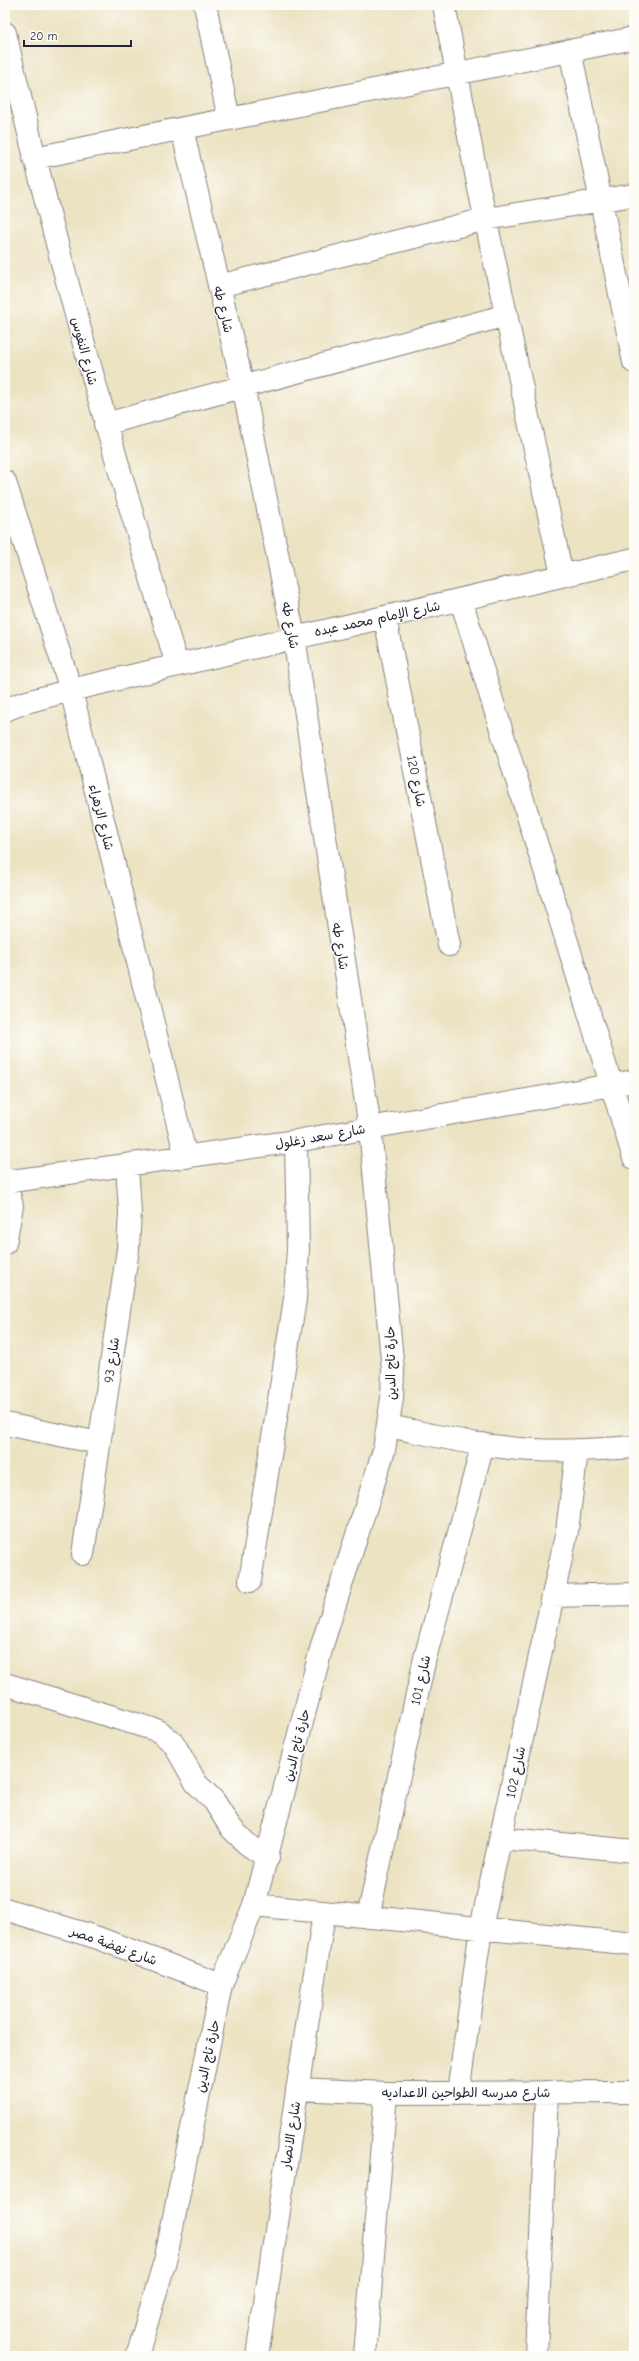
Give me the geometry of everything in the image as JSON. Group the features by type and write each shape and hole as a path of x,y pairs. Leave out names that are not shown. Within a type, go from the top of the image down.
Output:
{"street":[{"path":"205,5 229,119"},
{"path":"444,5 506,315 562,576"},
{"name":"شارع النفوس","path":"5,33 34,158 105,424 177,665"},
{"path":"34,158 634,38"},
{"path":"570,50 634,362"},
{"name":"شارع طه","path":"182,129 243,386 294,637 370,1128"},
{"path":"219,286 486,218 634,195"},
{"path":"105,424 506,315"},
{"name":"شارع الزهراء","path":"5,482 71,690 186,1157"},
{"name":"شارع الإمام محمد عبده","path":"5,710 23,702 71,690 634,559"},
{"path":"461,600 634,1158"},
{"name":"شارع 120","path":"385,618 449,945"},
{"name":"شارع سعد زغلول","path":"5,1181 296,1141 634,1081"},
{"name":"حارة تاج الدين","path":"137,2356 166,2256 222,1985 254,1905 268,1858 323,1642 377,1473 389,1426 392,1391 392,1342 370,1128"},
{"path":"250,1581 295,1299 298,1249 296,1141"},
{"name":"شارع 93","path":"83,1554 128,1249 130,1212 127,1165"},
{"path":"5,1181 12,1206 5,1243"},
{"path":"5,1424 99,1443"},
{"path":"389,1426 483,1444 535,1450 577,1451 634,1447"},
{"name":"شارع 101","path":"368,1917 425,1658 483,1444"},
{"name":"شارع 102","path":"458,2093 481,1928 567,1532 577,1451"},
{"path":"553,1596 634,1594"},
{"path":"5,1684 159,1731 174,1744 196,1783 214,1801 231,1828 247,1844 268,1858"},
{"path":"501,1838 634,1851"},
{"path":"254,1905 634,1944"},
{"name":"شارع نهضة مصر","path":"5,1909 98,1938 222,1985"},
{"name":"شارع الانصار","path":"257,2356 324,1913"},
{"name":"شارع مدرسه الطواحين الاعداديه","path":"297,2089 386,2093 634,2092"},
{"path":"536,2356 547,2092"},
{"path":"365,2356 386,2093"}]}
